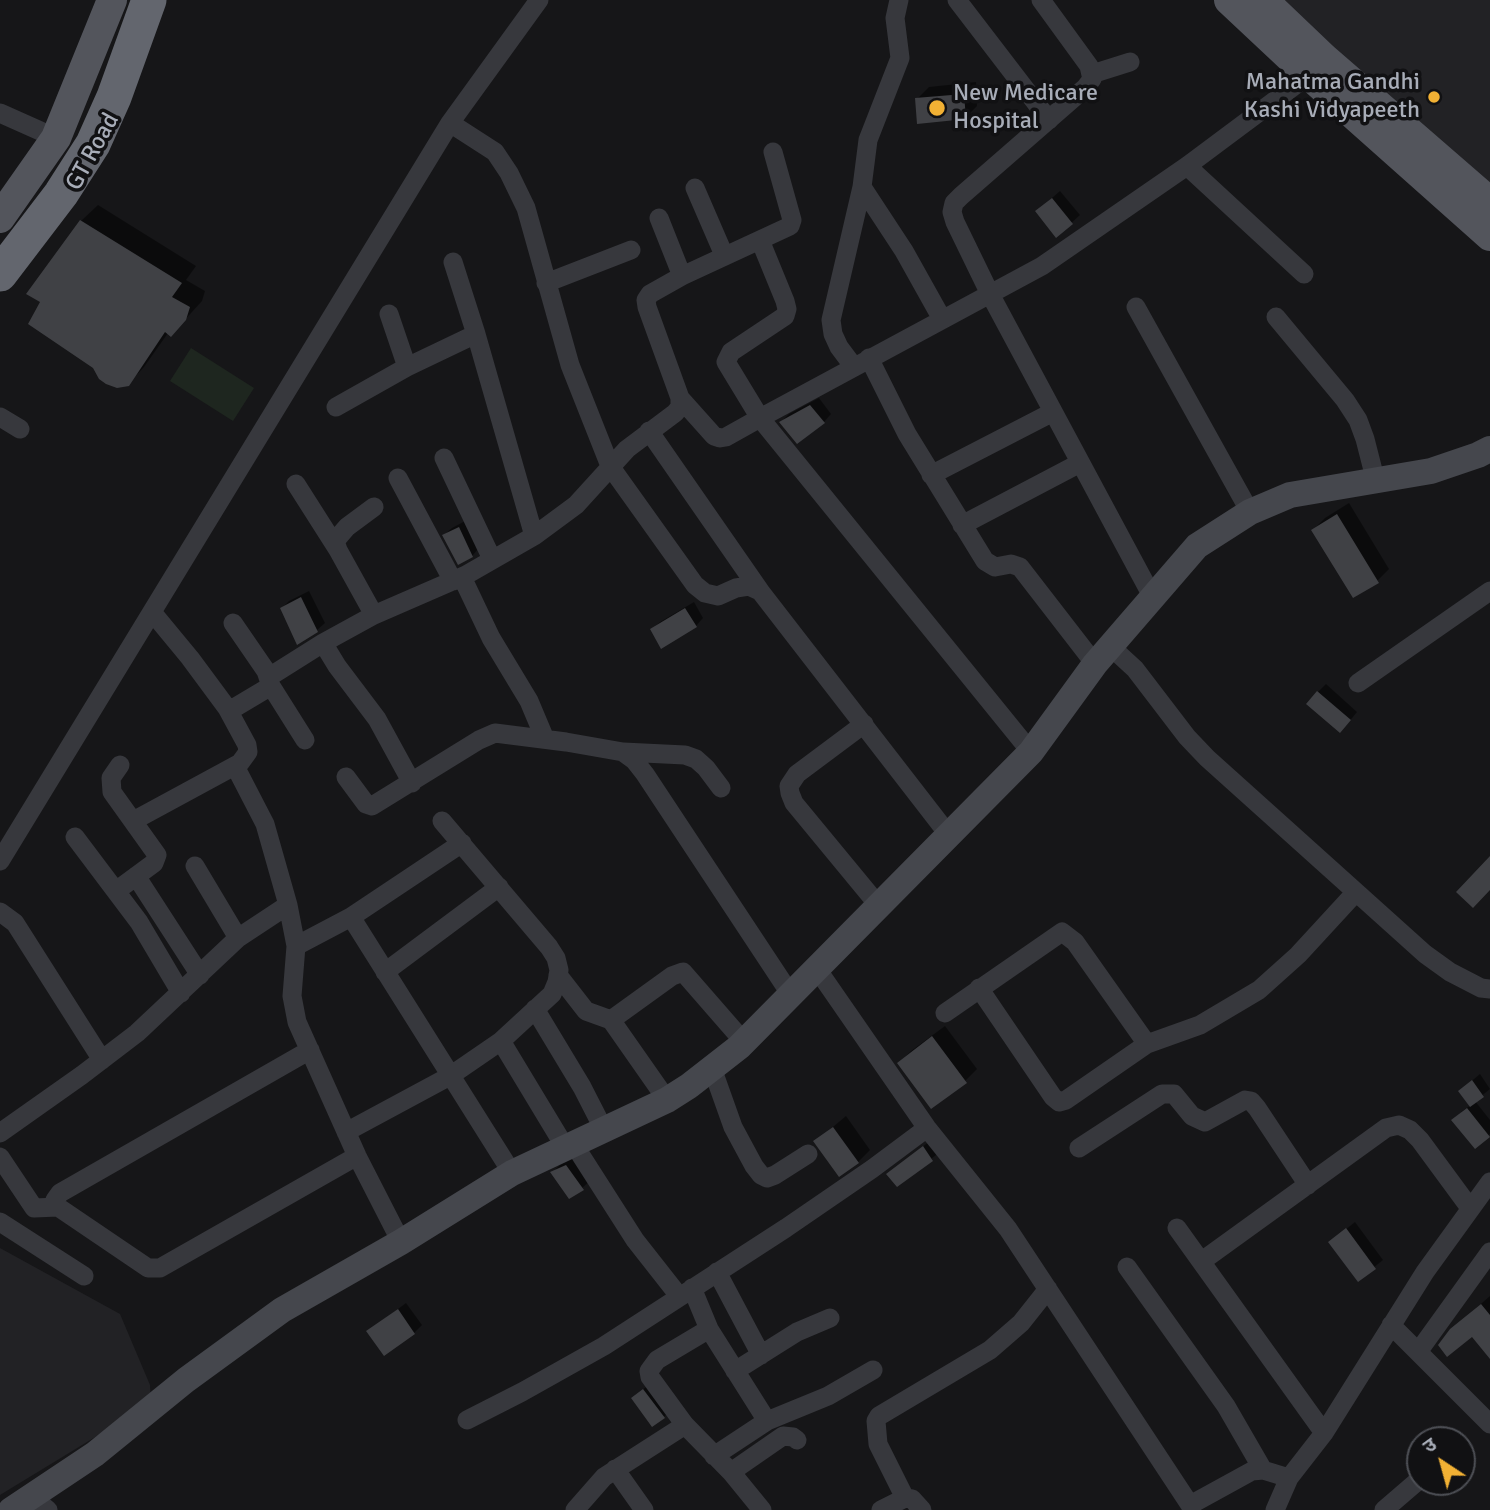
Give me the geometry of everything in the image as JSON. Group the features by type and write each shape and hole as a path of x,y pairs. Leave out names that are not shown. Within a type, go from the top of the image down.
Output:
{"highway":[{"path":"0,242 45,182 75,134 96,89 128,0"},
{"path":"0,274 61,194 93,144 114,97 149,0"}],"main road":[{"name":"GT Road","path":"0,218 56,138 112,0"},
{"name":"GT Road","path":"0,288 66,200 97,150 122,96 157,0"},
{"path":"1229,0 1490,236"},
{"path":"1263,0 1324,58 1490,202"}],"street":[{"path":"0,861 450,123 539,0"},
{"path":"899,0 895,18 900,58 868,140 862,187 831,320 839,347 861,363 989,566 1002,567 1011,564 1020,567 1102,655 1135,669 1187,737 1208,758 1425,954 1450,972 1481,988 1490,989"},
{"path":"1041,0 1089,65 1092,79 954,203 952,212 990,293 1152,596"},
{"path":"959,1 1049,120"},
{"path":"1092,74 1130,62"},
{"path":"680,398 714,436 726,437 1042,266 1187,166 1309,75"},
{"path":"0,113 56,138"},
{"path":"450,123 495,152 526,208 570,365 610,466 695,585 705,593 718,596 748,586 760,591"},
{"path":"229,711 323,643 374,615 457,579 534,536 576,505 610,466 649,431 675,413 680,407 680,398 646,300 650,294 682,276 786,229 792,220 773,152"},
{"path":"1187,166 1304,274"},
{"path":"862,187 904,251 942,319"},
{"path":"695,188 724,255"},
{"path":"659,218 682,276"},
{"path":"760,240 787,309 785,316 731,352 726,362 760,418 1031,752"},
{"path":"546,283 631,250"},
{"path":"453,262 534,536"},
{"path":"1136,307 1250,512"},
{"path":"388,314 407,367"},
{"path":"1276,317 1345,400 1358,420 1376,482"},
{"path":"336,407 407,367 476,334"},
{"path":"931,475 1053,411"},
{"path":"0,417 20,429"},
{"path":"649,431 760,591 948,834"},
{"path":"30,1505 186,1380 282,1310 512,1173 667,1100 744,1042 1031,752 1102,655 1197,546 1250,512 1290,495 1431,471 1490,449"},
{"path":"444,458 492,559"},
{"path":"962,526 1080,463"},
{"path":"398,478 529,701 545,739"},
{"path":"296,484 338,550 374,615"},
{"path":"338,550 335,541 338,536 374,507"},
{"path":"1358,683 1490,591"},
{"path":"133,821 234,766 246,758 248,752 229,711 152,612"},
{"path":"233,623 305,740"},
{"path":"323,643 377,719 412,783"},
{"path":"864,724 797,774 789,786 794,803 879,906"},
{"path":"346,777 366,804 372,806 479,740 495,733 622,752 685,755 696,759 706,768 721,788"},
{"path":"622,752 634,760 645,774 791,995"},
{"path":"116,891 157,860 157,855 112,792 111,778 120,765"},
{"path":"234,766 265,824 288,905 296,946 292,996 297,1022 356,1156 401,1241"},
{"path":"346,1132 450,1076 501,1041 552,994 557,982 556,958 549,947 442,821"},
{"path":"75,836 139,922 181,993"},
{"path":"296,946 351,917 462,843"},
{"path":"195,866 238,938"},
{"path":"136,876 200,975"},
{"path":"385,972 499,887"},
{"path":"979,988 1059,1102 1066,1100 1147,1044 1200,1025 1259,990 1298,955 1356,892"},
{"path":"0,1133 102,1060 181,993 238,938 288,905"},
{"path":"0,912 15,923 102,1060"},
{"path":"351,917 512,1173"},
{"path":"945,1013 1062,932 1075,942 1147,1044"},
{"path":"817,969 927,1128 1008,1229 1185,1508 1252,1471 1263,1470 1289,1478"},
{"path":"611,1020 672,976 683,972 744,1042"},
{"path":"558,975 586,1011 611,1020 667,1100"},
{"path":"535,1009 582,1087 604,1130"},
{"path":"501,1041 635,1240 685,1292 766,1421"},
{"path":"310,1050 60,1193 55,1200 58,1207 148,1268 160,1268 356,1156"},
{"path":"712,1068 733,1127 761,1175 767,1178 775,1175 807,1154"},
{"path":"1079,1148 1162,1094 1174,1094 1192,1116 1205,1122 1245,1100 1251,1101 1257,1108 1308,1185"},
{"path":"1202,1261 1386,1128 1399,1125 1415,1135 1470,1209"},
{"path":"467,1420 604,1346 872,1169 927,1128"},
{"path":"0,1157 34,1208 58,1207"},
{"path":"1275,1510 1289,1478 1325,1433 1391,1325 1490,1182"},
{"path":"0,1222 84,1276"},
{"path":"1177,1228 1325,1433"},
{"path":"1418,1352 1490,1252"},
{"path":"1127,1268 1226,1406 1263,1470"},
{"path":"717,1272 761,1355"},
{"path":"905,1498 878,1444 876,1428 879,1416 990,1350 1021,1323 1048,1289"},
{"path":"735,1371 797,1332 830,1318"},
{"path":"1391,1325 1490,1424"},
{"path":"709,1329 657,1360 649,1371 654,1386 685,1425 731,1472 762,1510"},
{"path":"714,1456 766,1421 828,1396 873,1370"},
{"path":"575,1510 595,1484 685,1425"},
{"path":"731,1472 783,1436 797,1440"},
{"path":"615,1469 644,1510"},
{"path":"1384,1510 1406,1491"},
{"path":"881,1510 905,1498 912,1499 922,1510"}],"shaded area":[{"name":"Mahatma Gandhi Kashi Vidyapeeth","path":"1266,0 1490,0 1490,193"},
{"path":"191,348 254,388 233,421 170,381"},
{"path":"0,1248 120,1314 150,1385 151,1403 0,1495"}],"building":[{"path":"964,94 966,119 917,124 915,98"},
{"path":"1052,198 1073,224 1056,238 1035,211"},
{"path":"80,220 182,283 172,297 190,307 186,320 171,337 165,332 129,386 117,388 106,384 99,379 93,368 28,324 40,302 26,294"},
{"path":"810,405 825,423 797,444 779,422"},
{"path":"1337,514 1379,583 1353,598 1311,530"},
{"path":"459,527 473,557 458,565 442,535"},
{"path":"301,597 318,632 297,645 280,608"},
{"path":"685,608 697,627 661,649 650,629"},
{"path":"1317,691 1351,720 1340,733 1306,704"},
{"path":"1490,856 1490,890 1473,908 1456,892"},
{"path":"932,1036 967,1083 931,1109 897,1063"},
{"path":"1472,1080 1484,1097 1470,1107 1458,1091"},
{"path":"1467,1108 1490,1137 1475,1149 1451,1120"},
{"path":"833,1127 859,1163 839,1177 813,1141"},
{"path":"923,1146 933,1161 897,1187 886,1174"},
{"path":"566,1165 584,1190 569,1199 550,1172"},
{"path":"1346,1228 1376,1269 1358,1282 1328,1242"},
{"path":"1481,1304 1490,1315 1490,1359 1472,1337 1447,1357 1438,1345 1450,1329"},
{"path":"398,1309 415,1334 384,1356 366,1331"},
{"path":"643,1389 665,1418 652,1427 631,1398"}],"place":[{"name":"Mahatma Gandhi Kashi Vidyapeeth","path":"1434,97"},
{"name":"New Medicare Hospital","path":"937,108"}]}
